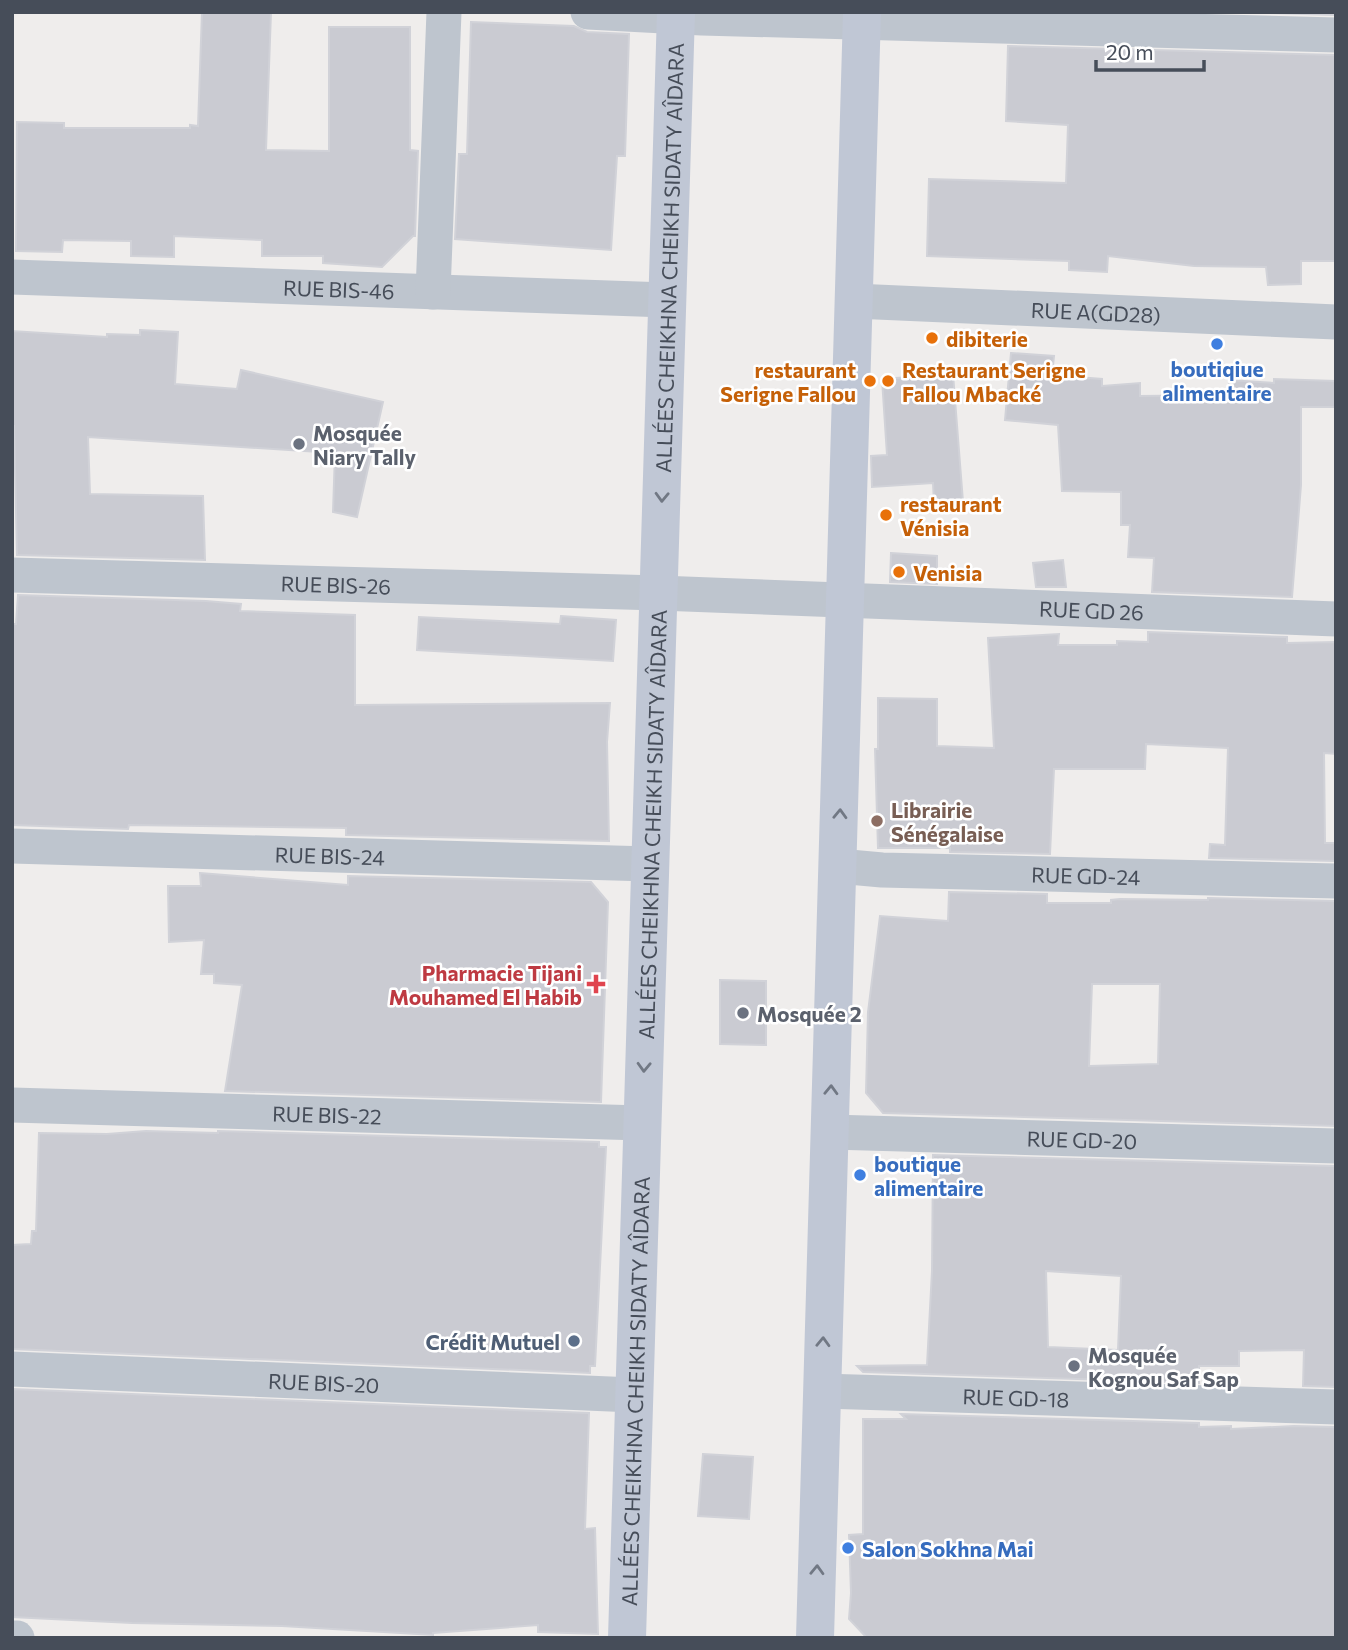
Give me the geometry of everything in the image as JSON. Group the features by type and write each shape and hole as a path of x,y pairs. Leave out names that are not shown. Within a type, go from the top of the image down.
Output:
{"main road":[{"name":"ALLÉES CHEIKHNA CHEIKH SIDATY AÎDARA","path":"627,1638 650,864 676,594 667,300 685,16"},
{"path":"815,1638 838,866 832,601 853,301 855,18"}],"street":[{"path":"433,292 444,12"},
{"path":"588,12 1336,34"},
{"name":"RUE BIS-46","path":"12,277 667,300"},
{"name":"RUE A(GD28)","path":"853,301 1336,322"},
{"name":"RUE BIS-26","path":"12,575 832,601"},
{"name":"RUE GD 26","path":"832,601 1336,619"},
{"name":"RUE BIS-24","path":"12,846 650,864"},
{"name":"RUE GD-24","path":"838,866 882,870 1336,881"},
{"name":"RUE BIS-22","path":"12,1105 643,1123"},
{"name":"RUE GD-20","path":"830,1132 1336,1146"},
{"name":"RUE BIS-20","path":"12,1370 634,1395"},
{"name":"RUE GD-18","path":"822,1391 1336,1407"}],"building":[{"path":"202,12 271,12 266,150 329,151 329,27 410,27 410,150 418,151 415,236 382,267 323,263 323,256 262,256 262,240 174,236 174,257 131,256 131,241 63,240 62,252 16,251 17,122 64,123 64,128 198,126"},
{"path":"1238,12 1336,12 1336,15"},
{"path":"471,22 574,26 587,32 629,34 625,156 617,156 611,250 455,239 459,154 467,154"},
{"path":"1008,46 1336,55 1336,261 1301,261 1301,284 1268,285 1266,267 1194,266 1108,256 1107,272 1069,270 1069,261 927,256 929,179 1066,183 1068,125 1006,121"},
{"path":"140,330 178,332 175,384 237,389 241,370 383,402 357,517 333,512 335,453 88,437 90,494 203,496 205,560 17,555 12,426 12,331 107,337 107,334 140,335"},
{"path":"1011,353 1054,356 1052,375 1102,379 1102,386 1140,383 1140,396 1230,395 1229,380 1274,383 1274,379 1336,381 1336,407 1301,407 1301,485 1292,597 1152,592 1154,558 1128,557 1130,525 1121,525 1121,492 1062,491 1058,425 1005,420"},
{"path":"953,374 963,502 934,504 933,483 872,487 871,456 887,455 882,379"},
{"path":"891,553 937,556 937,584 890,582"},
{"path":"1063,560 1066,587 1036,587 1033,563"},
{"path":"18,595 206,601 241,604 240,611 355,615 355,705 610,703 607,742 609,841 346,835 346,828 129,825 128,829 12,825 12,624 16,624"},
{"path":"561,616 616,620 613,661 417,650 419,617 560,624"},
{"path":"1148,632 1287,637 1287,643 1336,642 1336,754 1324,753 1325,843 1336,843 1336,861 1209,858 1210,844 1225,845 1228,748 1146,744 1145,769 1054,769 1050,854 950,852 950,848 878,848 875,749 878,749 878,698 937,699 937,746 994,748 988,638 1059,634 1058,645 1117,645 1117,641 1148,642"},
{"path":"200,873 348,885 348,876 591,882 608,902 601,1102 225,1091 242,985 214,983 214,974 201,974 204,940 169,942 168,886 201,886"},
{"path":"949,892 1047,894 1047,903 1208,898 1336,901 1336,1126 883,1113 866,1093 868,1012 880,916 948,921","holes":["1092,984 1160,984 1158,1064 1089,1066"]},
{"name":"Mosquée 2","path":"720,980 766,981 766,1045 720,1044"},
{"path":"146,1131 599,1142 599,1147 606,1147 595,1366 590,1366 590,1373 12,1349 12,1245 31,1244 32,1231 36,1231 39,1133 107,1134"},
{"path":"933,1155 1336,1166 1336,1387 1303,1386 1304,1350 1239,1351 1239,1366 1199,1366 1199,1383 863,1372 857,1366 927,1365 932,1271","holes":["1046,1271 1121,1276 1118,1350 1048,1347"]},
{"path":"12,1389 589,1413 585,1529 595,1528 598,1634 538,1632 538,1625 433,1635 282,1626 12,1617"},
{"path":"901,1414 1199,1423 1199,1427 1231,1426 1231,1429 1336,1427 1336,1638 867,1638 849,1619 849,1535 863,1534 863,1419 906,1419"},
{"path":"703,1454 753,1457 749,1519 698,1516"}],"place":[{"name":"dibiterie","path":"932,338"},
{"name":"boutiqiue alimentaire","path":"1217,344"},
{"name":"restaurant Serigne Fallou","path":"870,381"},
{"name":"Restaurant Serigne Fallou Mbacké","path":"888,381"},
{"name":"Mosquée Niary Tally","path":"299,444"},
{"name":"restaurant Vénisia","path":"886,515"},
{"name":"Venisia","path":"899,572"},
{"name":"Librairie Sénégalaise","path":"877,821"},
{"name":"Pharmacie Tijani Mouhamed El Habib","path":"596,984"},
{"name":"Mosquée 2","path":"743,1013"},
{"name":"boutique alimentaire","path":"860,1175"},
{"name":"Crédit Mutuel","path":"574,1341"},
{"name":"Mosquée Kognou Saf Sap","path":"1074,1366"},
{"name":"Salon Sokhna Mai","path":"848,1548"}]}
